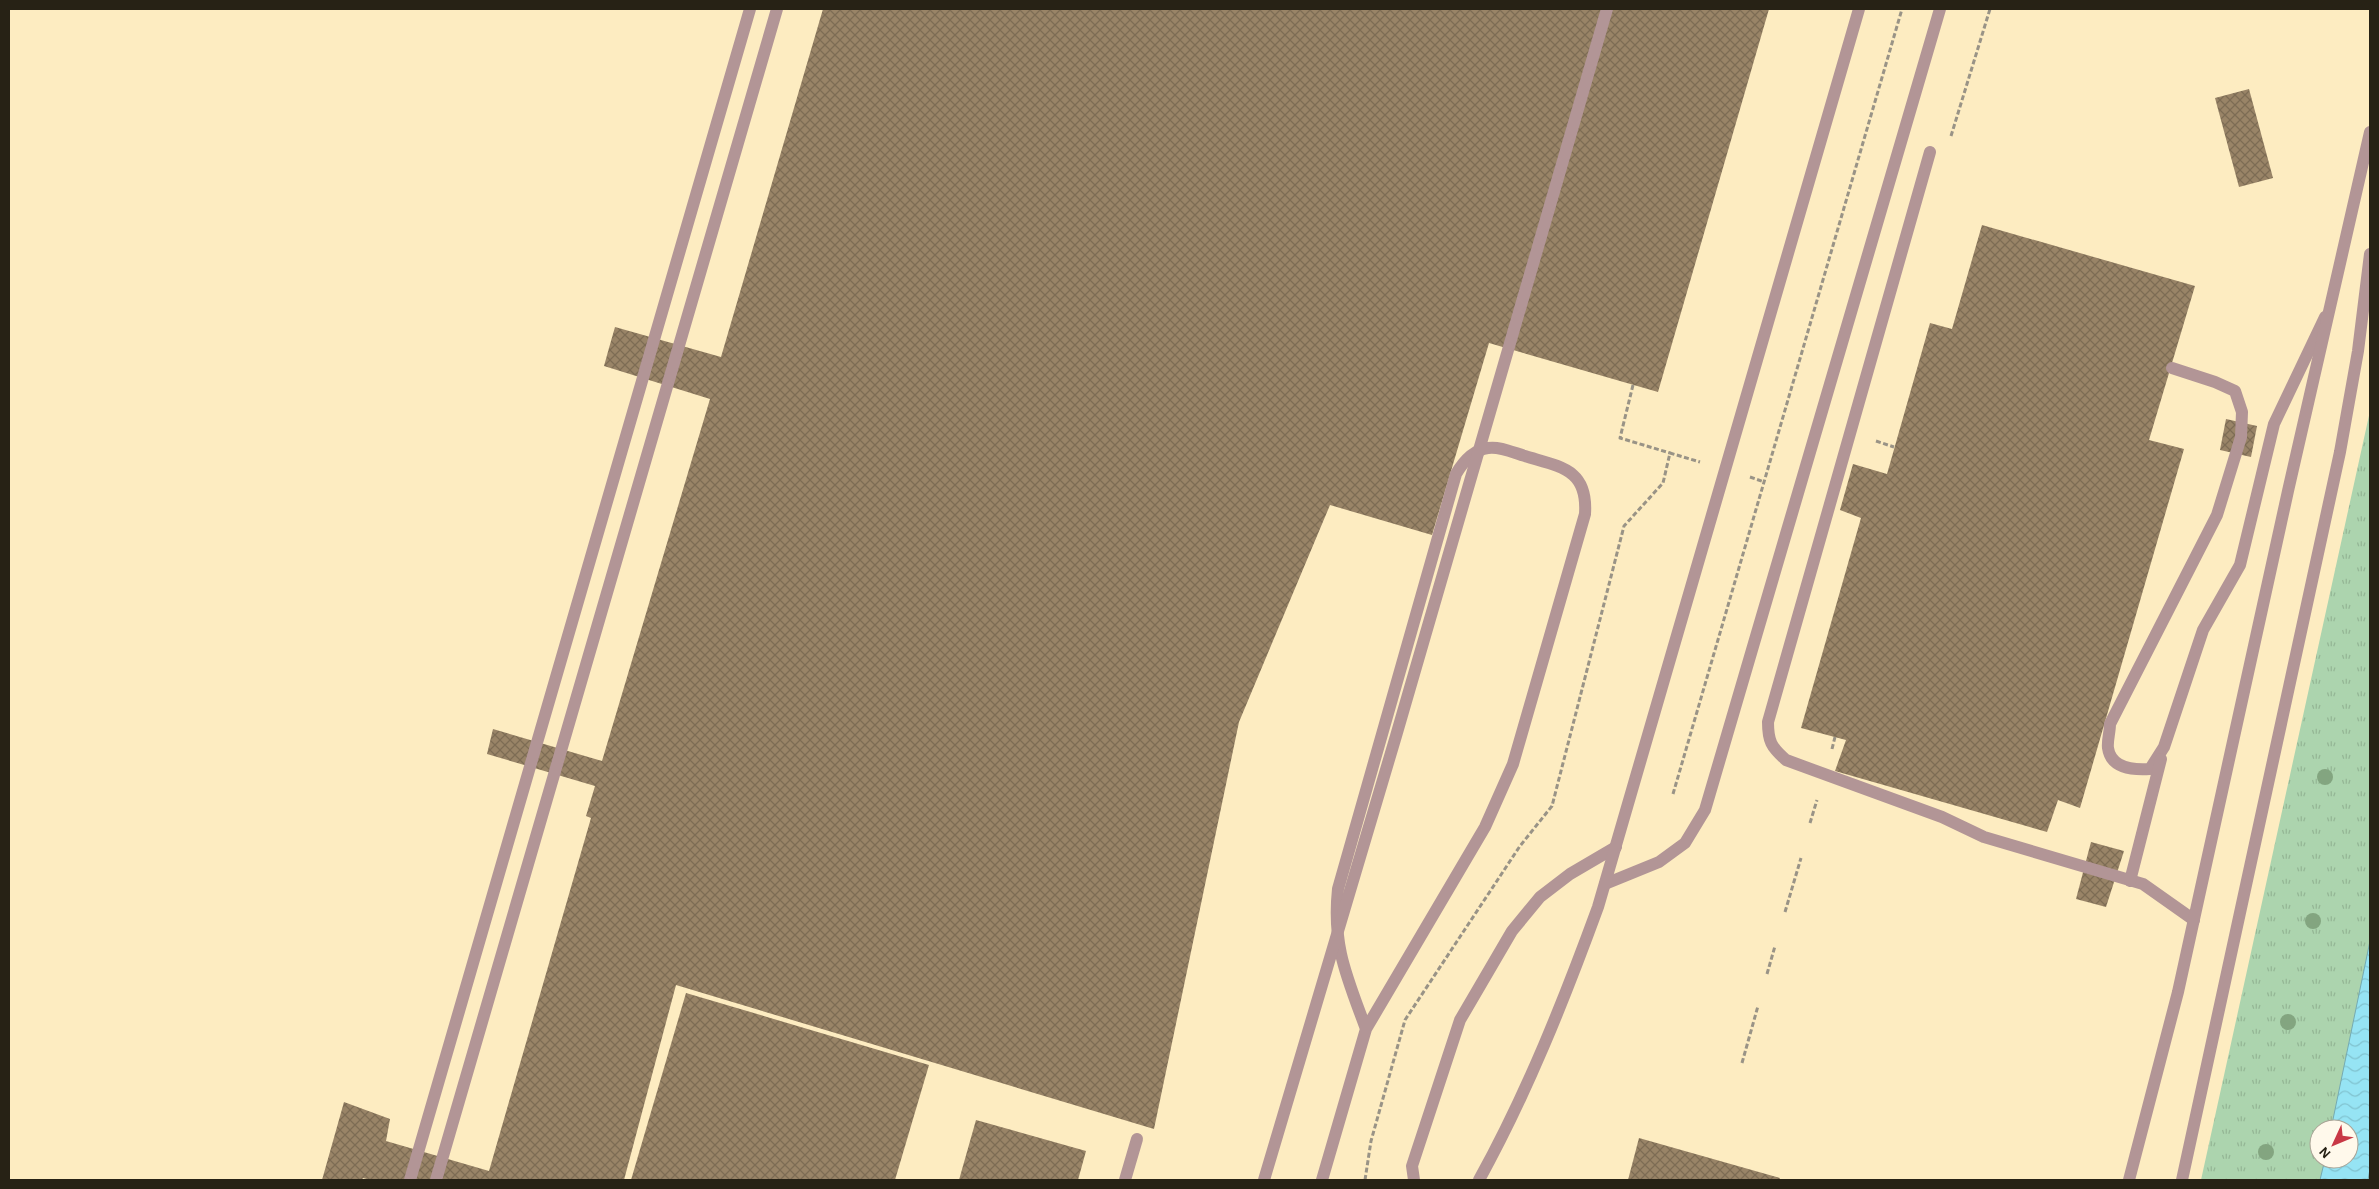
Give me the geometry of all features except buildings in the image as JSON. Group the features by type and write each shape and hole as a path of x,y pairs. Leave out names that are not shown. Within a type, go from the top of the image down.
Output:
{"street":[{"path":"410,1180 750,9"},
{"path":"436,1180 777,9"},
{"path":"1264,1180 1399,727 1607,9"},
{"path":"1479,1180 1546,1041 1572,978 1605,884 1859,9"},
{"path":"1605,884 1660,862 1684,843 1705,810 1940,9"},
{"path":"2129,1180 2178,992 2370,132"},
{"path":"1930,152 1768,722 1768,738 1775,750 1786,760 1942,818 1984,837 2143,884 2194,920"},
{"path":"2182,1180 2340,452 2358,351 2370,254"},
{"path":"2130,881 2164,747 2203,630 2240,565 2274,424 2330,306"},
{"path":"2164,747 2150,769 2132,770 2116,762 2108,749 2110,724 2217,515 2241,438 2242,412 2235,392 2215,382 2172,368"},
{"path":"1322,1180 1366,1029 1500,796 1513,764 1585,514 1586,500 1583,487 1576,476 1566,468 1501,449 1488,448 1476,452 1464,461 1456,474 1338,889 1337,940 1343,965 1366,1029"},
{"path":"1414,1180 1412,1166 1460,1020 1512,931 1540,897 1570,874 1616,846"},
{"path":"1125,1180 1137,1139"}],"path":[{"path":"1673,794 1902,9"},
{"path":"1633,385 1620,438 1704,463"},
{"path":"1624,526 1663,483 1670,453"},
{"path":"1744,476 1764,482"},
{"path":"1785,912 1801,858"},
{"path":"1768,974 1775,946"},
{"path":"1742,1063 1758,1006"}],"shaded area":[{"path":"9,9 2370,9 2370,982 2322,1119 2309,1119 2309,1169 2323,1169 2328,1180 9,1180"}],"green space":[{"path":"2370,411 2370,1180 2201,1180"}],"water":[{"path":"2370,941 2370,1169 2368,1180 2320,1180 2323,1169 2359,1169 2359,1119 2333,1119"}]}
